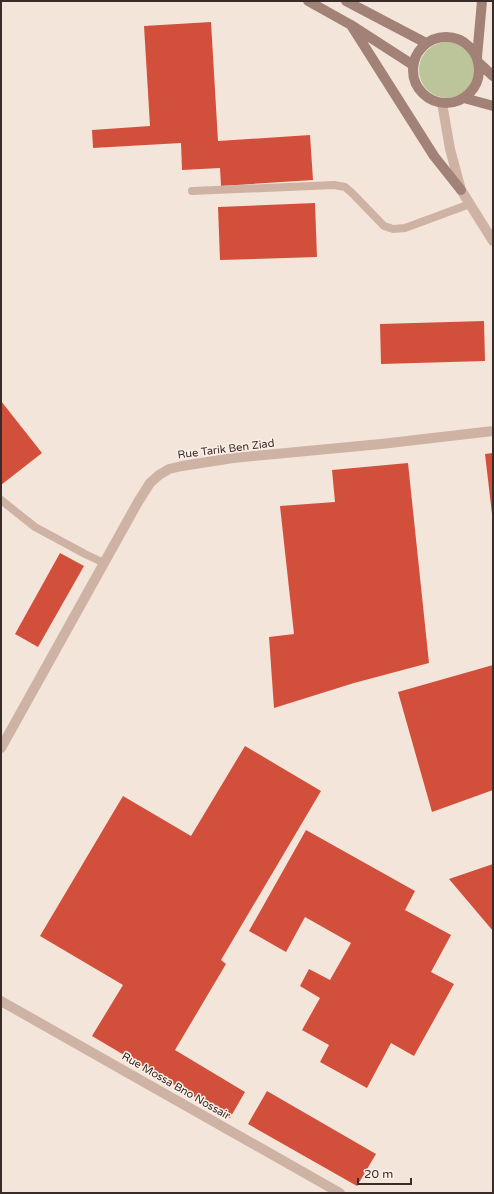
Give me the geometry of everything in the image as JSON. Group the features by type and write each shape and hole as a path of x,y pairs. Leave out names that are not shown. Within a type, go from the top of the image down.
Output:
{"main road":[{"path":"308,1 351,25 413,65"},
{"path":"346,1 426,43"},
{"path":"482,1 478,60 479,73 477,83 472,92 464,98 450,103 442,103 429,99 419,90 413,78 413,65 417,53 426,43 436,38 448,37 460,40 470,47 478,60 493,76"},
{"path":"351,25 434,156 461,190"},
{"path":"464,98 493,106"}],"street":[{"path":"442,103 450,150 461,190 493,241"},
{"name":"Rue Tarik Ben Ziad","path":"1,748 138,502 150,483 159,475 170,469 233,458 493,432"},
{"name":"Rue Mossa Bno Nossair","path":"1,1000 340,1193"}],"lane":[{"path":"192,191 334,185 345,188 352,193 384,226 393,229 405,228 470,204"},
{"path":"1,500 35,528 104,563"}],"green space":[{"path":"441,42 453,42 467,50 475,64 473,81 467,90 453,98 441,98 431,93 424,86 419,76 419,64 424,54 431,47"}],"building":[{"path":"211,22 218,141 310,135 313,180 221,186 220,168 182,170 181,143 93,148 92,130 150,126 144,26"},
{"path":"315,203 317,257 220,260 218,207"},
{"path":"484,321 485,361 381,364 380,324"},
{"path":"1,401 42,453 1,485"},
{"path":"493,453 493,513 492,514 485,454"},
{"path":"408,463 429,663 354,683 274,708 269,637 294,634 280,506 335,502 332,470"},
{"path":"60,553 84,566 38,647 15,634"},
{"path":"493,665 493,790 432,812 398,692"},
{"path":"245,746 321,791 221,960 226,964 175,1050 245,1092 230,1118 92,1036 123,985 40,936 123,796 191,836"},
{"path":"306,830 415,891 405,910 451,935 431,972 454,984 414,1056 391,1043 367,1088 320,1062 329,1045 302,1030 320,998 300,986 309,969 330,980 351,943 305,917 286,952 249,931"},
{"path":"493,864 493,931 449,879"},
{"path":"267,1091 376,1154 357,1186 248,1124"}]}
